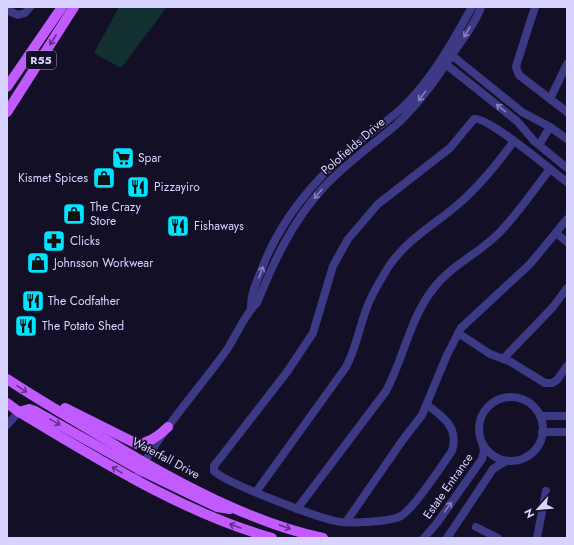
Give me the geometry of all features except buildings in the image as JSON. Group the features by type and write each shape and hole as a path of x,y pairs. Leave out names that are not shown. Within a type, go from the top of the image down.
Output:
{"main road":[{"name":"R55","path":"7,87 62,7"},
{"name":"R55","path":"7,112 74,7"},
{"name":"Waterfall Drive","path":"7,379 141,467 236,509 304,534 323,538"},
{"path":"37,398 49,400 136,444 142,444 156,438 168,427"},
{"path":"7,403 19,412 135,480 226,523 272,538"},
{"path":"19,412 29,409 35,411 141,467"}],"street":[{"path":"7,10 18,15 25,13 30,7"},
{"name":"Polofields Drive","path":"135,480 141,467 168,427 237,334 251,309 257,303 283,243 302,212 350,161 397,124 418,101 449,54 472,7"},
{"name":"Polofields Drive","path":"449,54 467,34 481,7"},
{"path":"535,7 516,68 519,75 567,112"},
{"path":"449,54 522,112 550,127 567,139"},
{"path":"443,63 517,121 539,146 567,168"},
{"path":"550,99 567,64"},
{"path":"517,121 522,112"},
{"path":"427,405 443,417 453,430 454,444 452,451 404,514 398,518 346,522 336,521 297,509 216,473 214,466 287,372 313,332 333,266 348,239 378,204 450,148 474,120 481,120 514,141 567,182"},
{"path":"539,146 550,127"},
{"path":"256,492 346,367 356,346 370,298 401,250 472,192 494,168 514,141"},
{"path":"297,509 386,391 393,378 411,326 432,290 448,271 499,234 550,169"},
{"path":"346,522 402,441 422,415 458,333 466,322 530,264 567,219"},
{"path":"556,233 567,242"},
{"path":"503,359 553,307 567,288"},
{"path":"458,333 490,354 514,364 539,380 549,383 557,380 567,366"},
{"path":"511,397 520,398 528,402 540,416 542,432 541,439 533,452 521,459 506,460 492,455 483,445 479,433 479,424 484,412 494,402 511,397"},
{"path":"7,425 19,412"},
{"path":"540,416 567,416"},
{"path":"542,432 567,432"},
{"name":"Estate Entrance","path":"424,538 437,523 482,459 484,451 483,445"},
{"path":"447,538 493,469 506,460"},
{"path":"537,538 546,491"},
{"path":"476,527 498,538"}],"green space":[{"path":"119,7 167,7 121,68 94,53"}],"place":[{"name":"Spar","path":"123,158"},
{"name":"Kismet Spices","path":"104,178"},
{"name":"Pizzayiro","path":"138,187"},
{"name":"The Crazy Store","path":"74,214"},
{"name":"Fishaways","path":"178,226"},
{"name":"Clicks","path":"54,241"},
{"name":"Johnsson Workwear","path":"38,263"},
{"name":"The Codfather","path":"33,301"},
{"name":"The Potato Shed","path":"26,326"}]}
